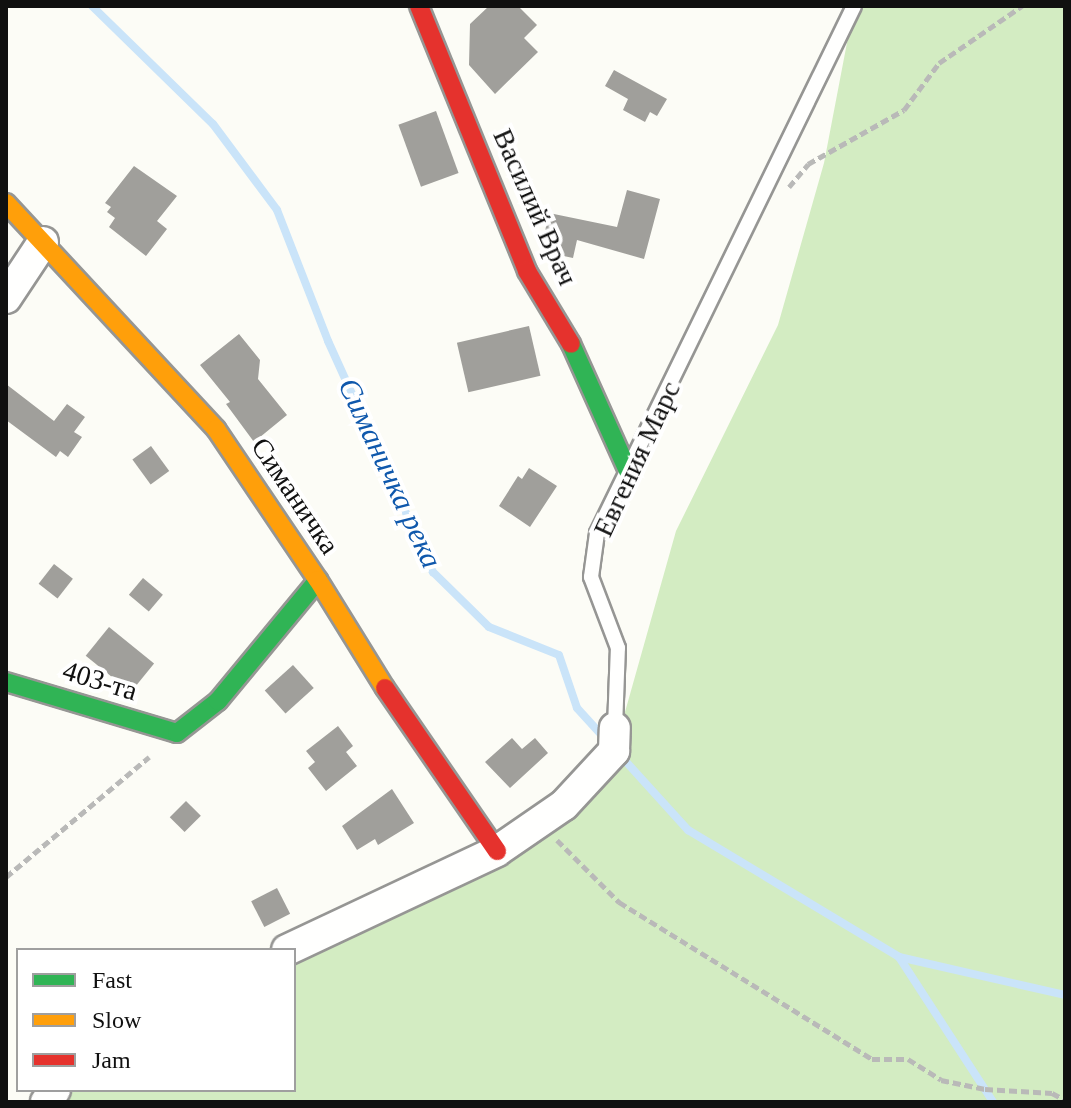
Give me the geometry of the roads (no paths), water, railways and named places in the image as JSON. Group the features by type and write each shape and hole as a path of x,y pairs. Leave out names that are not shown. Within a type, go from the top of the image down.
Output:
{"street":[{"name":"Василий Врач","path":"419,6 527,271 582,363 628,471"},
{"name":"Симаничка","path":"6,203 216,429 318,580 387,692 497,851"},
{"path":"6,298 43,242"},
{"name":"403-та","path":"6,682 177,733 218,701 318,580"},
{"name":"Евгения Марс","path":"291,948 497,851 564,805 615,740"}],"lane":[{"name":"Евгения Марс","path":"615,740 618,648 591,577 597,533 854,6"}],"waterway":[{"name":"Симаничка река","path":"92,6 213,124 277,210 328,341 433,572 489,627 559,655 577,708 607,741"},
{"name":"Симаничка река","path":"619,754 688,830 899,957 1065,995"},
{"path":"899,957 993,1102"}]}
